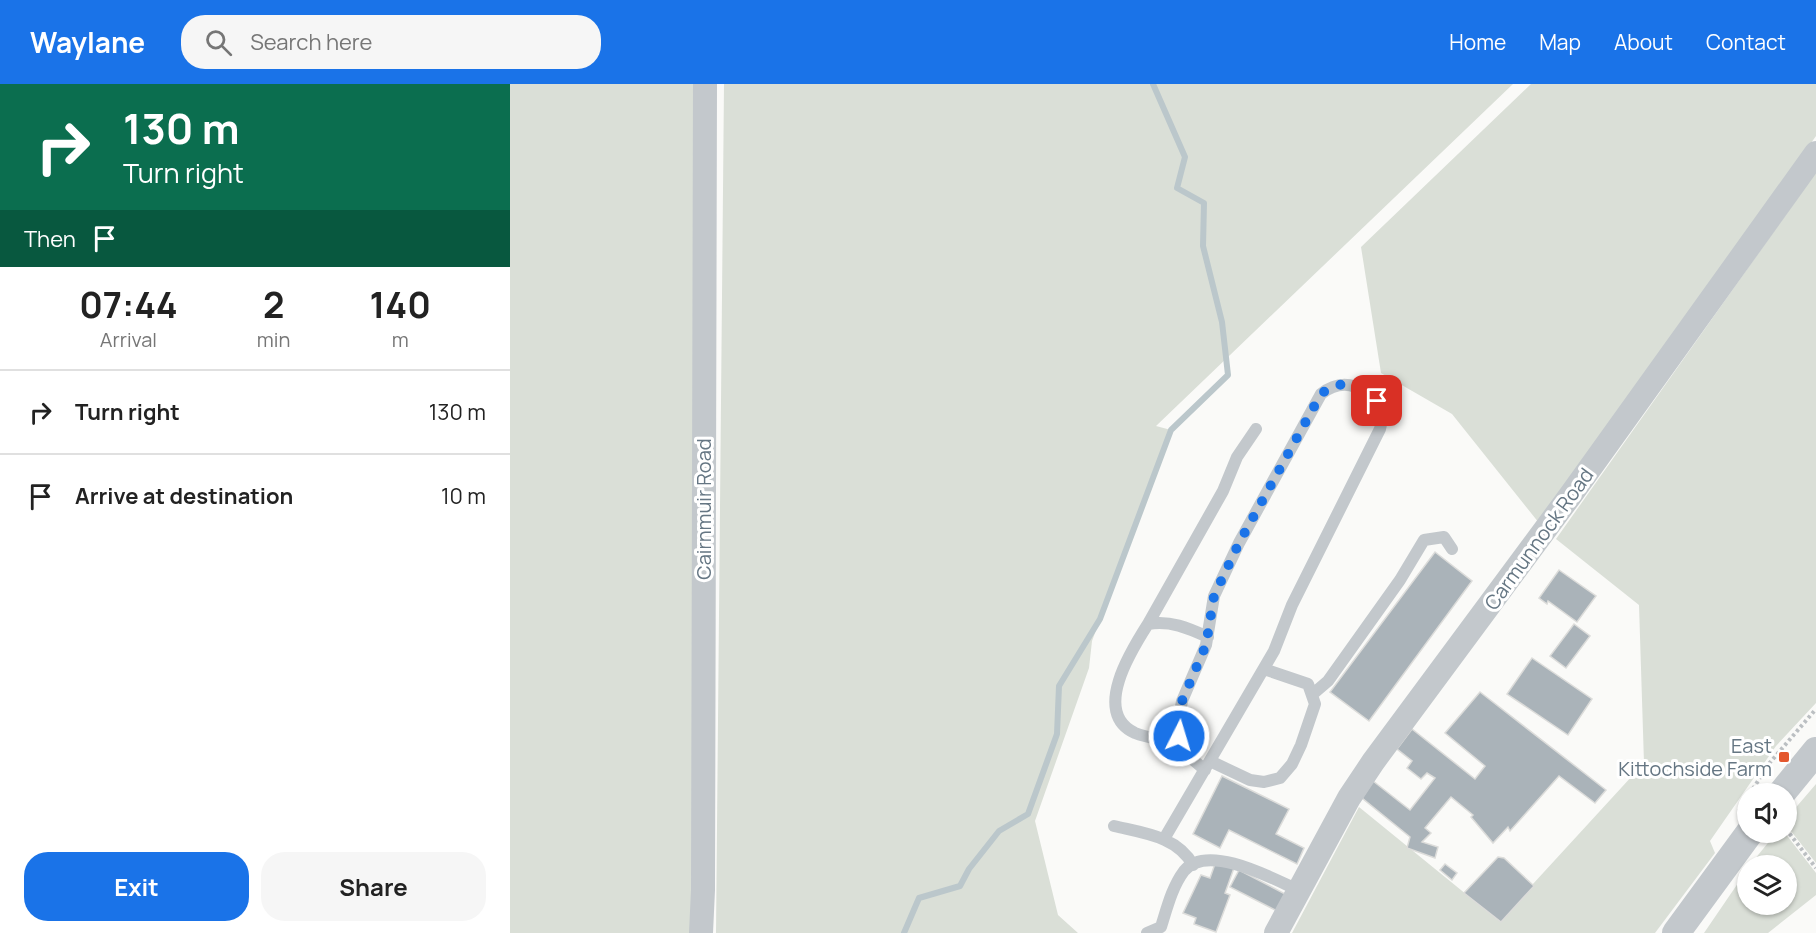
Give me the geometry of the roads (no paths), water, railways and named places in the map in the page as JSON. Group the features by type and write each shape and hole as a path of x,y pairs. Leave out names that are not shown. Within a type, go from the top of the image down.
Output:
{"street":[{"name":"Cairnmuir Road","path":"701,933 705,84"},
{"name":"Carmunnock Road","path":"1276,933 1349,798 1373,762 1564,505 1816,153"},
{"path":"1790,783 1816,751"},
{"path":"1676,933 1742,843"}],"lane":[{"path":"1164,839 1264,669 1292,605 1383,421 1384,411 1364,391 1345,384 1333,384 1321,394 1239,543 1214,596 1208,637 1182,701 1179,736 1184,746"},
{"path":"1256,429 1237,457 1223,491 1124,666 1115,697 1115,708 1125,727 1136,733 1184,746 1208,765 1250,780 1264,782 1280,778 1292,764 1300,745 1315,704 1314,693 1308,684 1264,669"},
{"path":"1314,693 1328,681 1400,580 1424,540 1444,537 1452,549"},
{"path":"1148,624 1161,621 1175,624 1208,637"},
{"path":"1114,826 1143,831 1164,839 1187,855 1193,865"},
{"path":"1147,933 1163,930 1175,887 1186,869 1215,858 1251,869 1300,891"}],"waterway":[{"path":"904,933 919,898 960,886 969,869 999,831 1028,814 1057,734 1059,686 1100,619 1171,430 1228,375 1222,322 1203,246 1204,203 1177,188 1185,157 1153,84"}],"place":[{"name":"East Kittochside Farm","path":"1784,757"}]}
